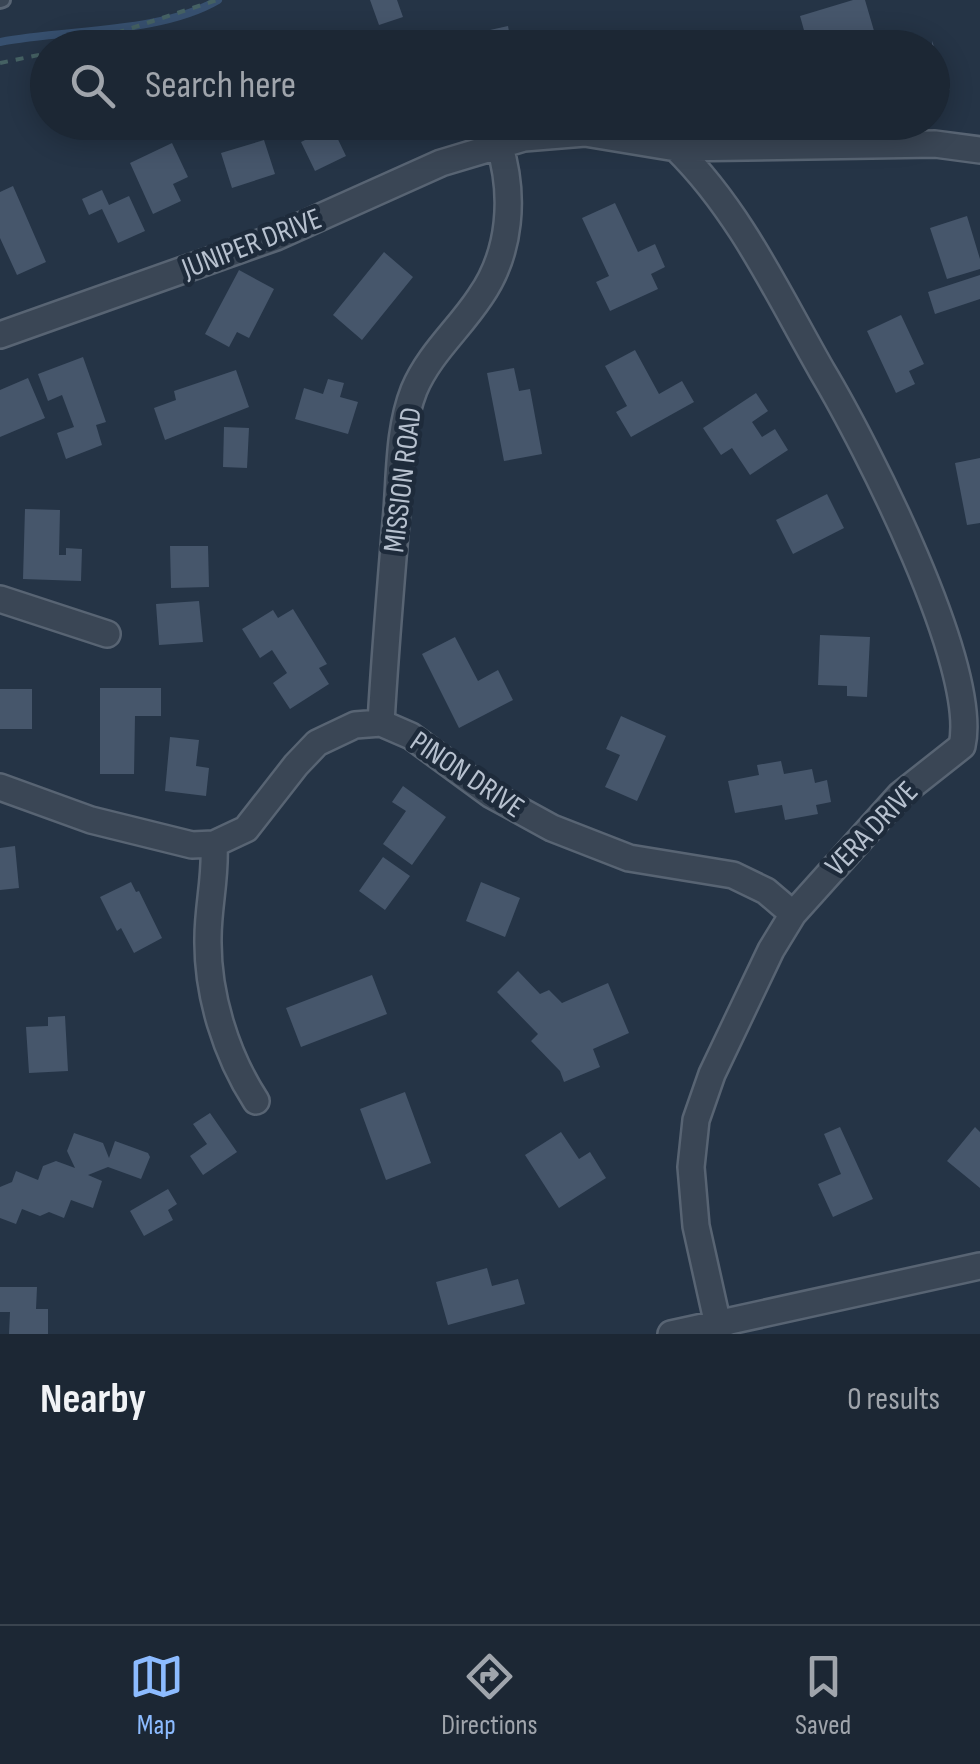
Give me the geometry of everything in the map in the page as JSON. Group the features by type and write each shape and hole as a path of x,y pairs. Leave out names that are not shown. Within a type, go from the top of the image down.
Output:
{"street":[{"name":"JUNIPER DRIVE","path":"0,335 276,237 405,178 518,140"},
{"name":"JUNIPER DRIVE","path":"627,140 676,148 935,144 980,150"},
{"name":"MISSION ROAD","path":"382,723 390,579 406,422 424,372 481,296 496,266 509,202 509,184 499,144"},
{"name":"VERA DRIVE","path":"676,148 702,176 762,262 912,526 942,594 973,707 974,739 900,795 793,914 770,950 722,1050 691,1144 692,1195 718,1329"},
{"path":"0,600 108,634"},
{"name":"PINON DRIVE","path":"214,844 246,829 317,743 355,725 382,723 411,736 490,794 552,828 629,858 733,876 766,891 793,914"},
{"path":"0,787 90,820 192,845 214,844 215,880 208,943 212,989 224,1034 256,1101"},
{"path":"671,1334 718,1329 980,1266"}],"path":[{"path":"126,30 217,0"},
{"path":"0,64 30,58"}],"building":[{"path":"370,0 397,0 403,17 379,25"},
{"path":"865,0 874,30 804,30 800,16"},
{"path":"264,140 275,174 232,188 221,153"},
{"path":"338,140 346,156 315,171 301,142"},
{"path":"172,143 188,177 173,184 181,201 153,214 130,163"},
{"path":"13,186 46,262 17,275 0,238 0,192"},
{"path":"102,190 109,205 129,196 145,231 118,243 102,209 89,215 82,199"},
{"path":"615,203 638,252 655,244 665,267 651,274 658,289 610,311 596,282 609,276 582,218"},
{"path":"967,216 980,269 947,279 930,228"},
{"path":"384,252 413,277 362,340 333,315"},
{"path":"239,270 274,289 249,338 237,332 229,347 205,334"},
{"path":"980,275 980,299 935,314 928,292"},
{"path":"901,315 924,364 909,371 915,384 896,393 867,331"},
{"path":"635,350 659,394 682,381 694,402 631,437 616,412 627,406 605,366"},
{"path":"83,357 106,422 96,425 102,445 66,459 57,433 74,427 62,395 48,401 38,374"},
{"path":"514,368 519,391 530,389 542,454 504,461 487,373"},
{"path":"236,370 249,407 165,440 154,408 176,400 174,391"},
{"path":"28,378 45,418 0,437 0,390"},
{"path":"328,379 344,383 340,397 358,402 348,434 295,419 304,388 323,394"},
{"path":"756,393 768,411 752,422 762,437 775,429 788,450 750,475 732,448 721,455 703,428"},
{"path":"224,427 249,428 247,468 223,467"},
{"path":"980,458 980,523 967,525 955,463"},
{"path":"827,494 844,528 793,554 776,520"},
{"path":"25,509 60,510 59,555 66,555 66,548 82,549 81,581 23,579"},
{"path":"170,546 208,546 209,587 171,588"},
{"path":"199,601 203,642 159,645 156,604"},
{"path":"293,609 327,664 319,668 329,684 290,709 273,683 287,673 272,650 260,658 242,629 273,610 278,618"},
{"path":"820,635 870,637 867,697 847,696 847,686 818,685"},
{"path":"455,637 478,681 498,670 513,700 459,728 422,654"},
{"path":"100,688 161,688 161,716 135,716 134,774 100,774"},
{"path":"0,689 32,689 32,729 0,729"},
{"path":"621,716 666,736 637,801 605,787 620,755 606,749"},
{"path":"170,737 199,740 196,766 209,768 206,796 165,791"},
{"path":"781,761 784,774 812,769 815,783 827,780 831,802 816,805 818,814 785,820 782,805 735,813 728,781 759,775 757,765"},
{"path":"403,786 446,817 412,865 383,844 406,811 392,802"},
{"path":"15,846 19,888 0,890 0,848"},
{"path":"383,857 410,876 385,910 359,891"},
{"path":"131,882 162,938 134,953 121,928 117,931 100,897"},
{"path":"481,882 520,898 505,937 466,921"},
{"path":"518,971 540,994 549,990 562,1003 608,983 629,1033 593,1049 600,1067 564,1082 560,1071 531,1041 538,1034 497,992"},
{"path":"372,975 387,1014 301,1047 286,1008"},
{"path":"65,1016 68,1071 29,1073 26,1027 48,1026 48,1017"},
{"path":"405,1092 431,1163 386,1180 360,1109"},
{"path":"210,1113 237,1152 203,1175 190,1156 207,1144 193,1124"},
{"path":"840,1127 873,1199 833,1217 818,1184 841,1174 824,1134"},
{"path":"975,1127 980,1132 980,1188 947,1161"},
{"path":"561,1132 579,1159 590,1152 606,1178 559,1208 525,1155"},
{"path":"74,1133 103,1143 109,1158 115,1141 148,1153 141,1179 108,1167 88,1175 102,1181 93,1208 71,1200 64,1218 49,1212 40,1216 22,1209 16,1224 0,1218 0,1187 12,1182 16,1171 38,1180 43,1166 56,1161 75,1168 67,1151"},
{"path":"168,1189 177,1204 168,1210 173,1220 144,1236 130,1211"},
{"path":"487,1268 492,1286 518,1279 525,1304 448,1325 436,1282"},
{"path":"0,1287 37,1287 36,1309 48,1309 48,1334 9,1334 10,1312 0,1312"}],"waterway":[{"path":"102,30 169,19 218,0"},
{"path":"0,42 30,38"}]}
